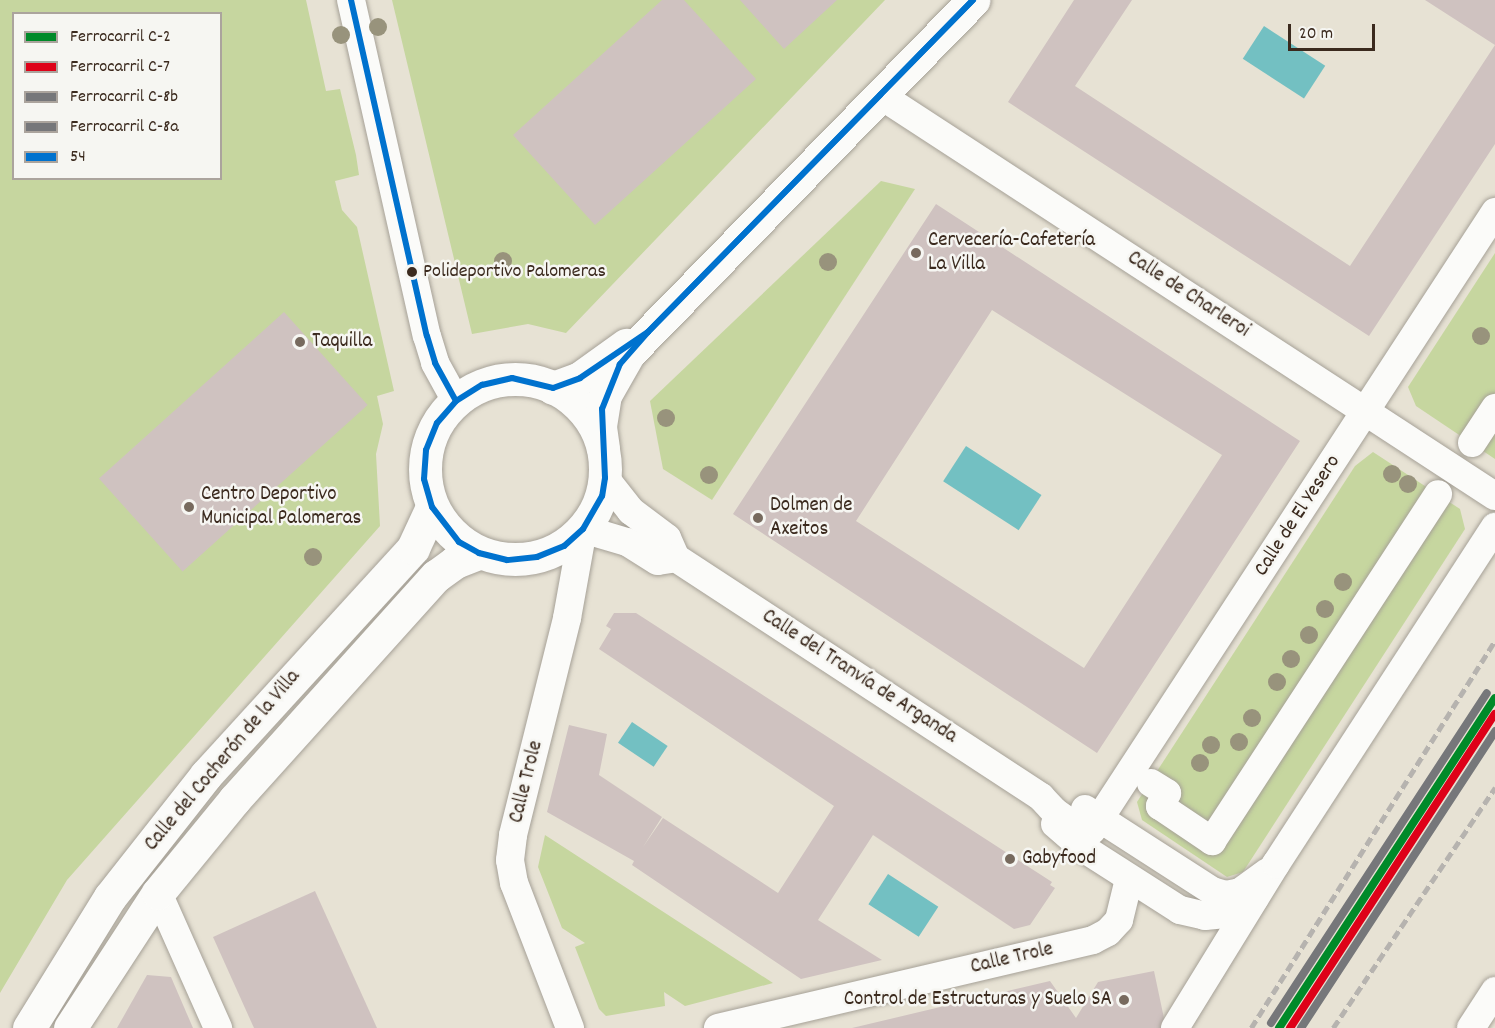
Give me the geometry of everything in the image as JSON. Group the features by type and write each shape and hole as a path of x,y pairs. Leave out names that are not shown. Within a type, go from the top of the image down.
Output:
{"street":[{"path":"351,0 427,336 435,363 456,400"},
{"path":"604,463 591,420 570,397 553,388 512,378 482,385 456,400 437,423 426,450 424,479 432,507 459,542 479,553 507,560 537,557 564,546 583,529 602,496 604,463 600,426 605,395 620,363 973,0"},
{"name":"Calle de Charleroi","path":"880,95 1495,496"},
{"name":"Calle de El Yesero","path":"1099,818 1495,212"},
{"path":"553,388 580,378 633,339 648,332"},
{"path":"1472,442 1495,408"},
{"name":"Calle del Tranvía de Arganda","path":"604,463 631,511 667,538 676,558 1041,797 1054,812 1078,828 1092,830 1099,818"},
{"path":"1153,805 1212,841 1438,494"},
{"name":"Calle del Cocherón de la Villa","path":"29,1028 110,897 206,776 413,548 432,507"},
{"path":"1175,1028 1276,864 1495,527"},
{"name":"Calle del Tranvía de Arganda","path":"583,529 627,542 658,561 676,558"},
{"name":"Calle Trole","path":"570,1028 514,883 510,860 567,618 583,529"},
{"name":"Calle del Cocherón de la Villa","path":"70,1028 158,893 234,800 436,576 454,562 479,553"},
{"name":"Calle del Tranvía de Arganda","path":"1041,797 1059,829 1129,879 1180,910 1205,916 1241,909 1255,898"},
{"path":"1099,818 1197,882 1226,895 1258,881 1276,864"},
{"name":"Calle Trole","path":"718,1028 1093,940 1108,932 1119,920 1129,879"},
{"path":"158,893 218,1028"},
{"path":"1471,1028 1495,991"}],"green space":[{"name":"Centro Deportivo Municipal Palomeras","path":"0,0 306,0 326,91 340,89 356,155 359,175 335,181 342,210 357,227 394,391 377,396 383,424 376,454 380,526 67,880 0,993"},
{"path":"392,0 885,0 566,333 528,324 472,334"},
{"path":"881,181 915,189 712,500 663,469 650,401"},
{"path":"1495,253 1495,459 1416,406 1408,387"},
{"path":"1373,452 1460,509 1465,529 1243,872 1227,877 1142,820 1137,802 1355,466"},
{"path":"545,835 773,983 685,1006 664,992 665,1006 606,1016 599,1009 575,947 585,943 562,928 538,867"}],"water":[{"path":"1264,26 1325,66 1304,98 1243,59"},
{"path":"966,446 1041,495 1019,530 943,481"},
{"path":"632,722 668,746 654,767 618,743"},
{"path":"888,874 938,907 919,937 868,904"}],"building":[{"path":"662,0 684,0 756,79 595,225 513,135"},
{"path":"740,0 837,0 784,49"},
{"path":"1074,0 1132,0 1075,86 1350,266 1495,45 1495,144 1369,336 1008,102"},
{"path":"1425,0 1495,0 1495,45"},
{"path":"936,204 1300,441 1097,753 733,514","holes":["992,310 1222,455 1084,668 856,521"]},
{"path":"284,312 368,405 183,572 99,479"},
{"path":"614,613 636,613 1052,882 1050,885 1055,888 1030,925 1014,929 873,835 818,920 882,960 801,979 632,865 634,861 547,812 569,725 607,734 599,775 662,817 643,847 663,818 778,893 834,806 599,649 611,629 606,626"},
{"path":"315,891 377,1028 254,1028 213,937"},
{"path":"1154,971 1165,1023 1162,1028 852,1028 1050,981 1076,1018 1098,982"},
{"path":"147,975 171,977 193,1028 117,1028"}],"railway":[{"path":"1251,1028 1495,640"},
{"path":"1333,1028 1495,788"}],"rail line":[{"name":"C-8b","path":"1271,1023 1487,693"},
{"name":"C-2","path":"1279,1028 1495,698"},
{"name":"C-7","path":"1290,1028 1495,714"},
{"name":"C-8a","path":"1301,1028 1495,731"}],"transit line":[{"name":"54","path":"351,0 427,336 435,363 456,401"},
{"name":"54","path":"973,0 648,332 880,95 973,0"},
{"name":"54","path":"648,332 620,364 602,409 605,478 602,496 583,529 564,546 537,557 507,560 479,553 459,542 432,507 424,479 426,450 437,423 456,401 482,385 512,378 553,388 580,378 648,332"}],"place":[{"name":"Cervecería-Cafetería La Villa","path":"916,253"},
{"name":"Polideportivo Palomeras","path":"412,272"},
{"name":"Taquilla","path":"300,342"},
{"name":"Centro Deportivo Municipal Palomeras","path":"189,507"},
{"name":"Dolmen de Axeitos","path":"758,518"},
{"name":"Gabyfood","path":"1010,859"},
{"name":"Control de Estructuras y Suelo SA","path":"1124,1000"}]}
